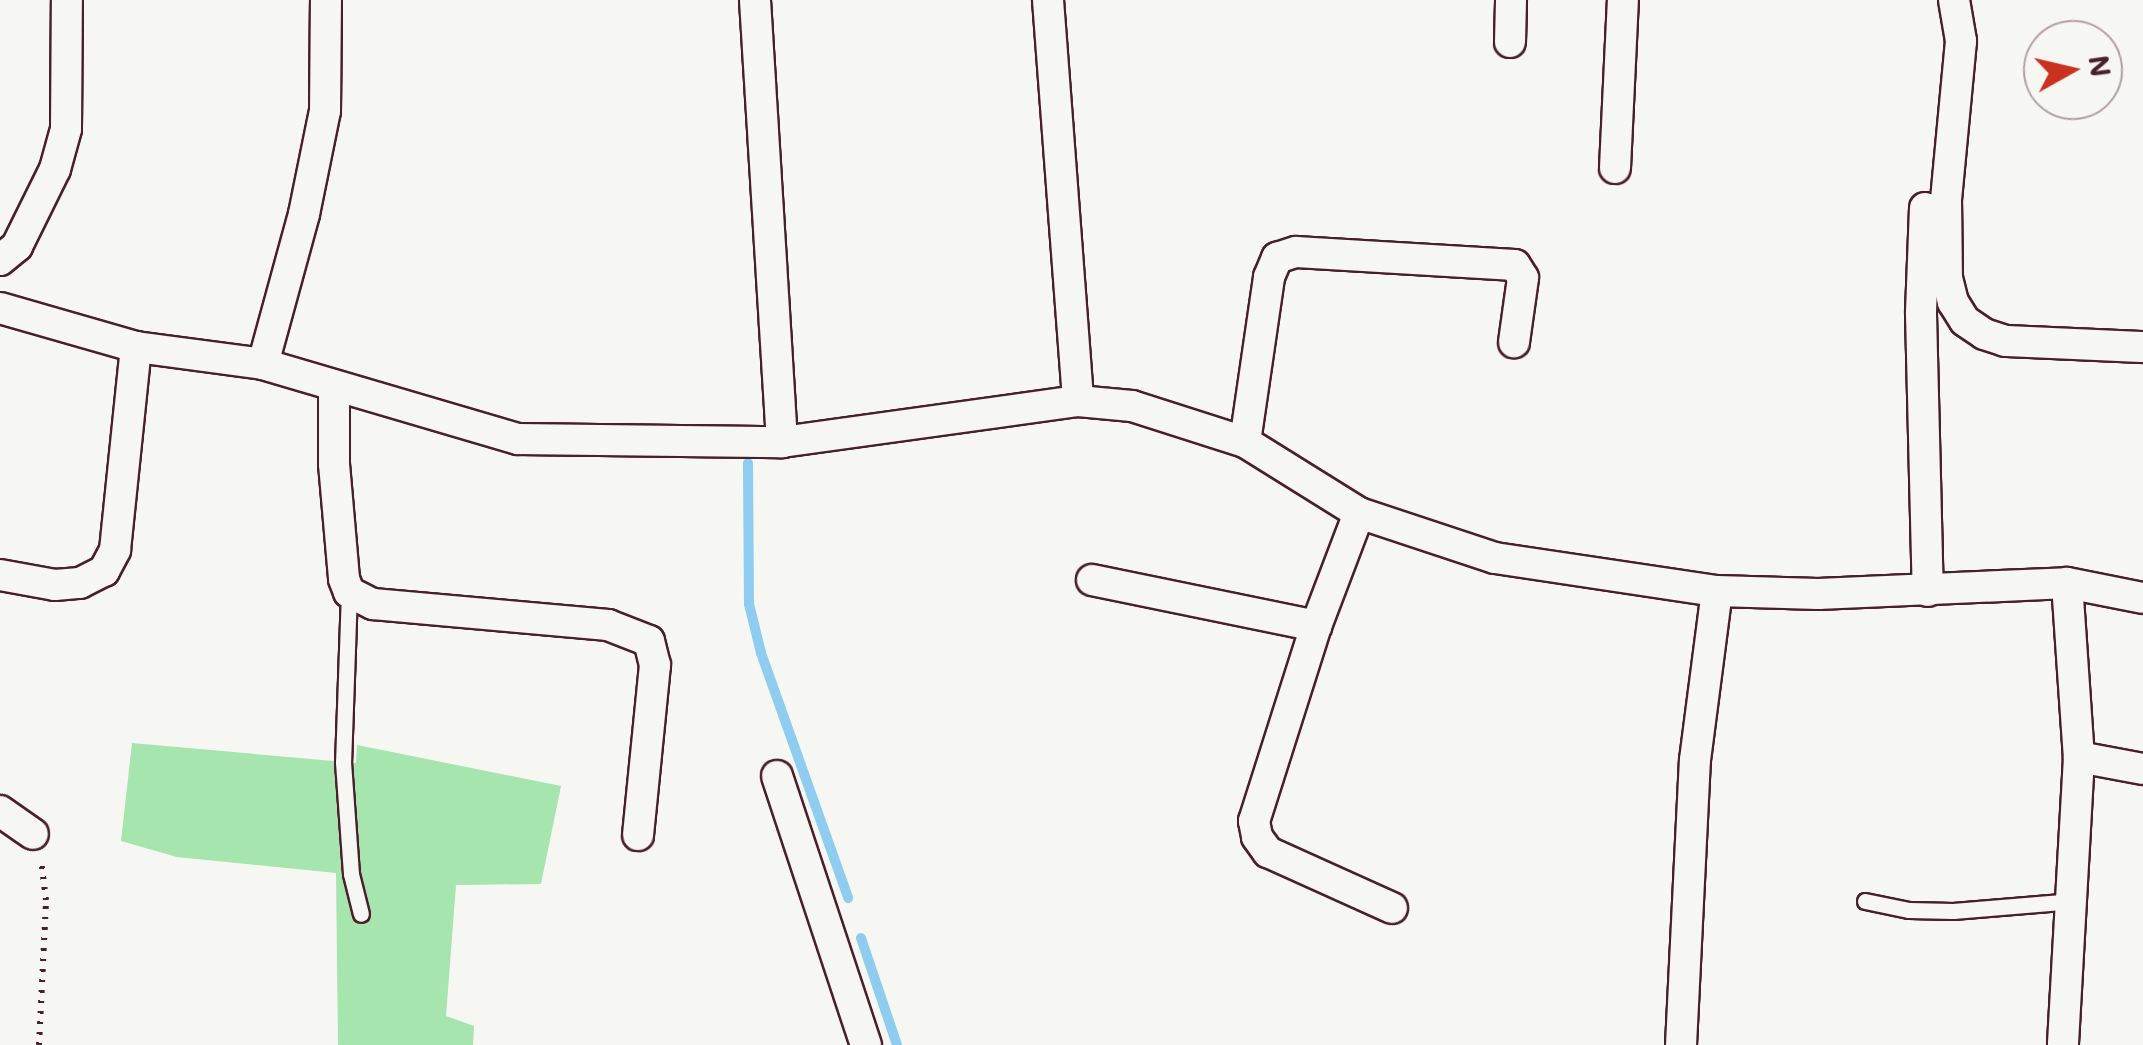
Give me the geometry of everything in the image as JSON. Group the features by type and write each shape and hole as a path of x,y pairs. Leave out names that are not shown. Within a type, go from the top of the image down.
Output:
{"street":[{"path":"0,260 18,246 55,169 66,129 68,0"},
{"path":"263,364 304,214 324,111 326,0"},
{"path":"755,0 782,442"},
{"path":"1048,0 1078,401"},
{"path":"1510,42 1511,0"},
{"path":"1615,168 1623,0"},
{"path":"1954,0 1961,41 1946,199 1946,278 1953,302 1965,321 1984,334 2006,341 2143,347"},
{"path":"1925,208 1921,314 1928,592"},
{"path":"1245,442 1270,276 1277,258 1296,252 1515,265 1523,278 1514,342"},
{"path":"0,308 136,347 263,364 518,439 782,442 1078,401 1132,406 1245,442 1358,513 1495,558 1717,591 1928,592 2067,583 2143,598"},
{"path":"0,575 56,585 80,583 104,571 114,550 136,347"},
{"path":"334,386 334,464 344,579 349,592 373,604 608,625 649,641 654,665 638,835"},
{"path":"1358,513 1316,626 1254,821 1257,838 1268,852 1392,908"},
{"path":"1092,580 1316,626"},
{"path":"2063,1045 2079,757 2067,583"},
{"path":"1680,1045 1695,760 1717,591"},
{"path":"2079,757 2143,768"},
{"path":"776,776 866,1045"},
{"path":"0,811 33,834"}],"lane":[{"path":"349,592 343,762 352,874 362,914"},
{"path":"1865,901 1909,910 1953,911 2074,901"}],"path":[{"path":"33,834 43,866 46,900 39,1045"}],"green space":[{"path":"132,743 356,763 357,745 561,786 541,884 456,885 446,1016 474,1026 473,1045 338,1045 336,873 177,857 121,841"}],"waterway":[{"path":"748,463 749,604 761,653 848,898"},
{"path":"861,938 897,1045"}]}
